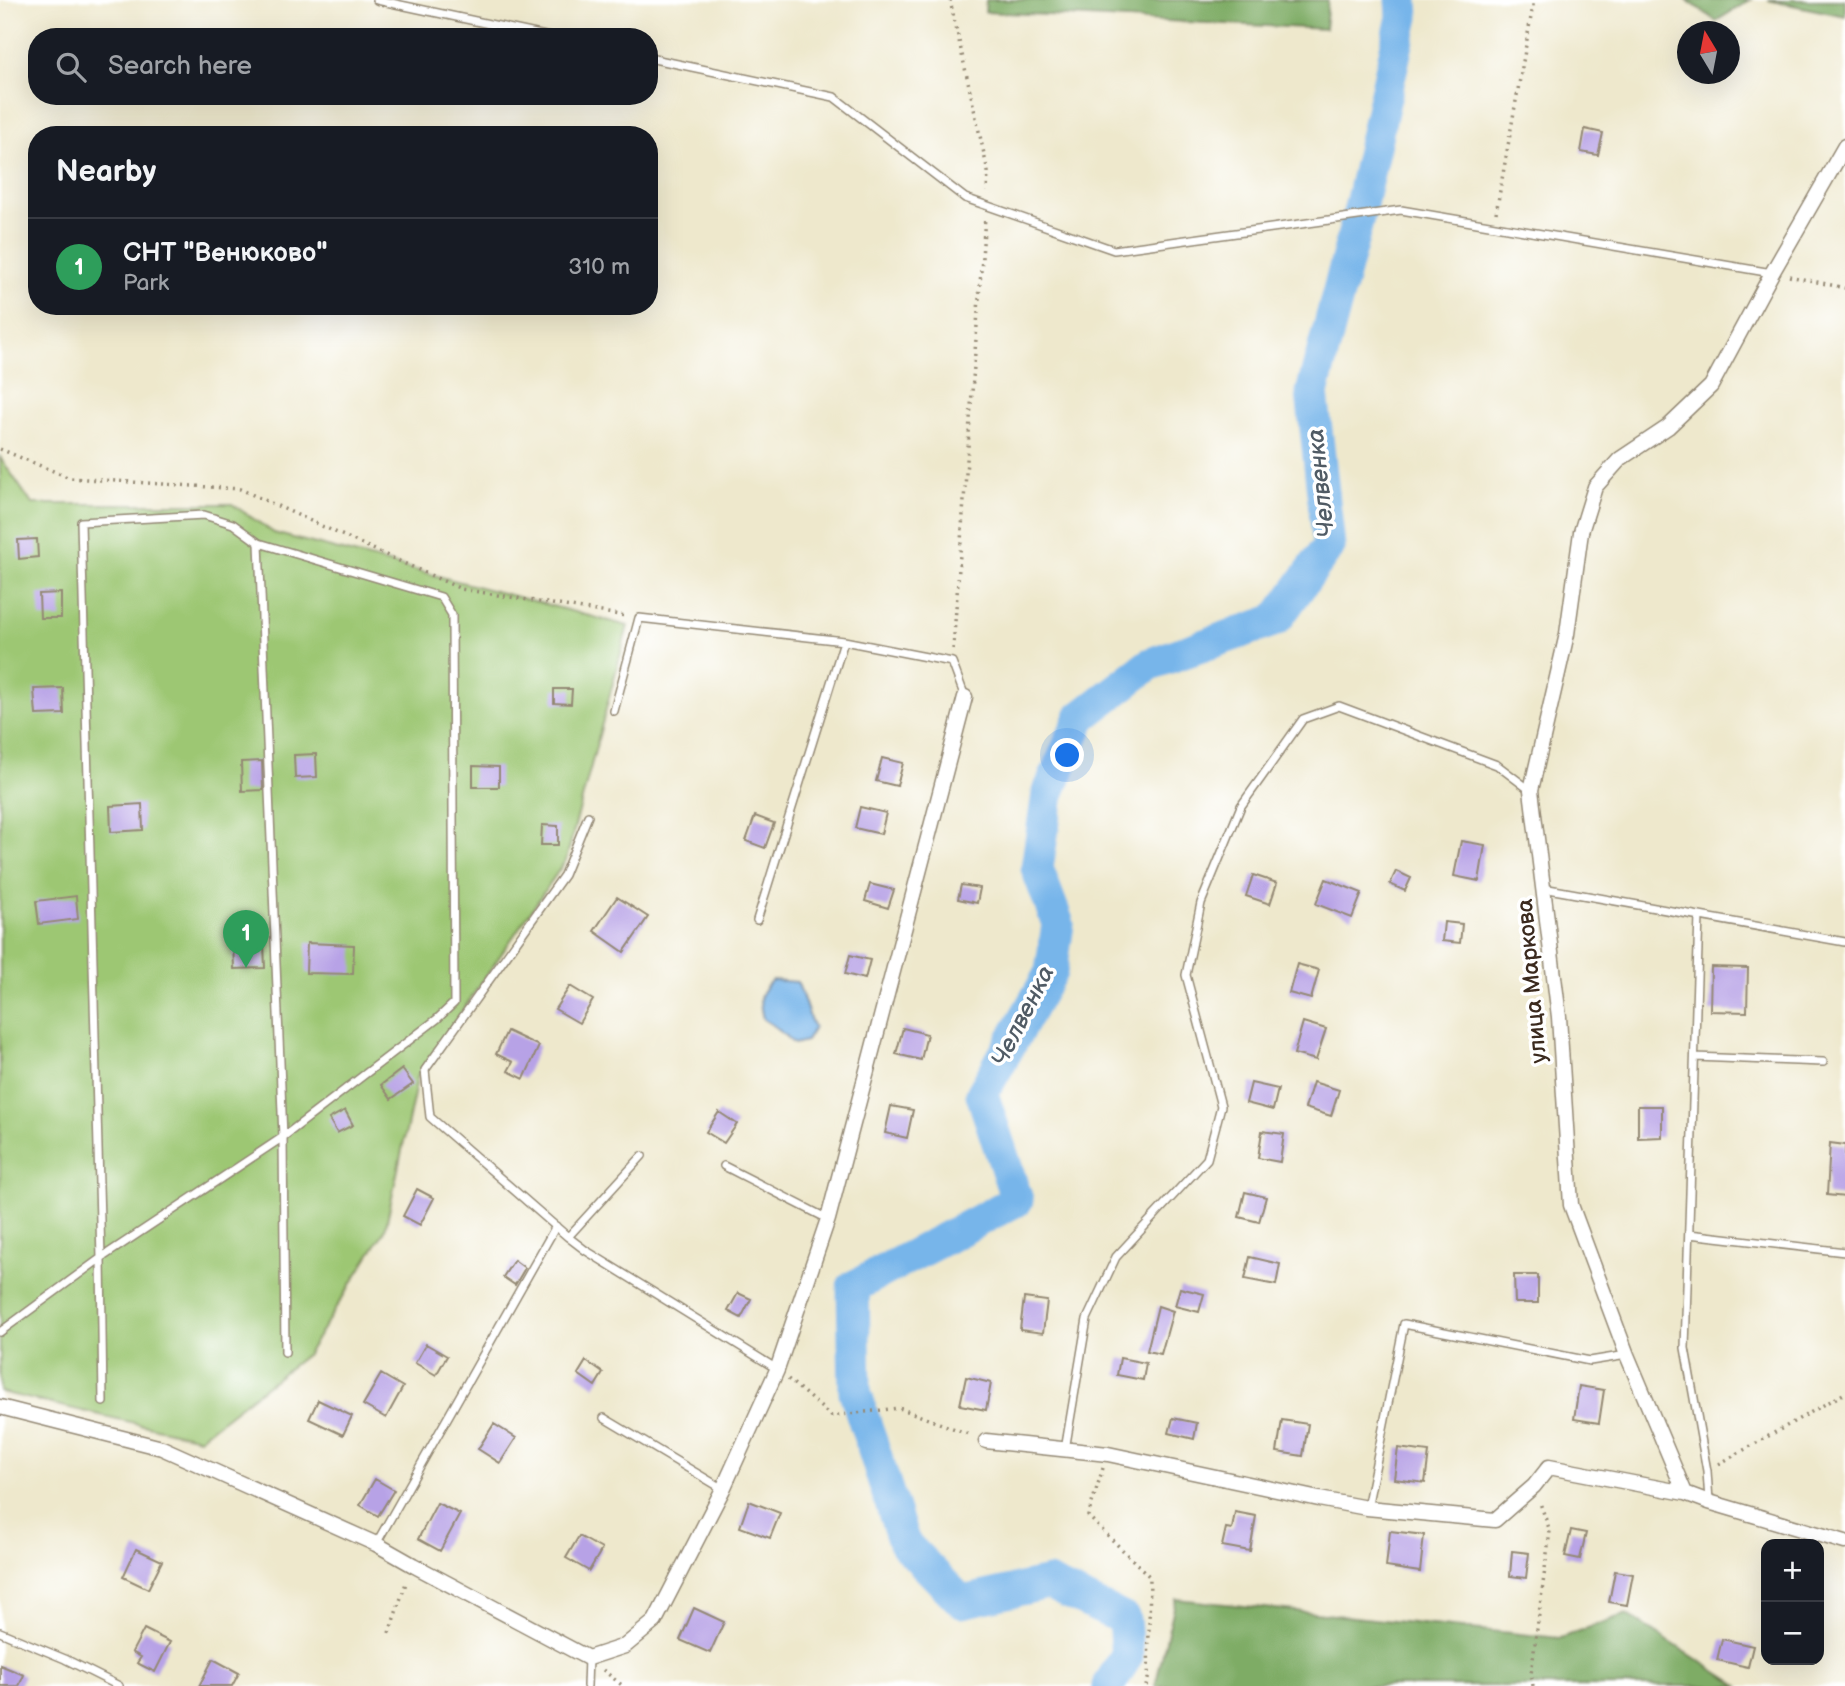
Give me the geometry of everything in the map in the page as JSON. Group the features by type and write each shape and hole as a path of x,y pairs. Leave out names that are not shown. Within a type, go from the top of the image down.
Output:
{"street":[{"path":"1543,888 1531,790 1567,634 1581,532 1595,487 1620,459 1668,427 1710,386 1845,146"},
{"path":"0,1406 162,1448 376,1544 588,1658 625,1646 655,1621 723,1489 777,1370 828,1219 965,697"},
{"name":"улица Маркова","path":"1543,888 1559,1017 1570,1205 1627,1355 1685,1493"},
{"path":"986,1441 1108,1454 1367,1507 1495,1520 1534,1486 1549,1467 1685,1493 1845,1542"}],"lane":[{"path":"377,0 508,28"},
{"path":"658,60 834,97 965,198 1114,250 1401,210 1772,273"},
{"path":"0,1332 101,1258 283,1137 454,1003 452,615 441,597 259,542 233,524 204,516 81,522 101,1258 103,1402"},
{"path":"259,542 283,1137 285,1352"},
{"path":"614,711 639,618 844,641 952,662 965,697"},
{"path":"757,920 844,641"},
{"path":"1065,1450 1087,1320 1116,1257 1207,1159 1221,1106 1186,975 1201,903 1241,806 1303,719 1339,706 1497,765 1531,790"},
{"path":"588,816 564,875 425,1070 430,1117 585,1250 777,1370"},
{"name":"улица Маркова","path":"1543,888 1845,942"},
{"path":"1699,916 1685,1348 1707,1471 1709,1502"},
{"path":"1695,1057 1823,1062"},
{"path":"568,1237 642,1156"},
{"path":"724,1166 828,1219"},
{"path":"376,1544 556,1226"},
{"path":"1689,1234 1845,1252"},
{"path":"1367,1507 1404,1324 1590,1361 1627,1355"},
{"path":"604,1418 723,1489"},
{"path":"0,1632 65,1659 119,1686"},
{"path":"587,1686 588,1658"}],"path":[{"path":"950,0 988,172 952,662"},
{"path":"1494,226 1534,0"},
{"path":"1772,273 1845,288"},
{"path":"0,449 70,478 240,489 461,589 639,618"},
{"path":"777,1370 831,1416 899,1408 986,1441"},
{"path":"1707,1471 1845,1393"},
{"path":"1108,1454 1088,1516 1150,1577 1146,1686"},
{"path":"1533,1686 1531,1674 1550,1531 1534,1486"},
{"path":"388,1633 413,1565"},
{"path":"588,1658 624,1686"}],"green space":[{"path":"986,0 1328,0 1325,29 985,12"},
{"path":"1687,0 1750,0 1716,21"},
{"path":"1768,0 1845,0 1845,16"},
{"path":"0,457 32,504 232,504 274,533 628,626 566,860 418,1075 385,1230 307,1354 199,1438 0,1392"},
{"path":"1176,1599 1560,1638 1626,1614 1739,1686 1155,1686"}],"water":[{"path":"772,980 797,982 814,1028 806,1041 794,1044 763,1019 760,998"}],"building":[{"path":"1585,129 1603,133 1598,155 1581,152"},
{"path":"37,539 38,557 19,559 18,540"},
{"path":"61,593 61,618 40,618 39,594"},
{"path":"63,688 64,714 36,715 34,689"},
{"path":"554,689 572,689 571,704 554,703"},
{"path":"316,754 317,777 295,778 294,755"},
{"path":"882,758 903,763 897,786 876,781"},
{"path":"262,761 263,790 242,791 241,762"},
{"path":"473,766 499,767 499,787 473,787"},
{"path":"142,804 143,830 111,832 110,806"},
{"path":"860,807 886,813 881,834 855,828"},
{"path":"755,816 774,823 765,848 746,841"},
{"path":"542,825 558,826 558,845 541,845"},
{"path":"1461,841 1485,845 1479,881 1454,876"},
{"path":"1396,871 1411,878 1405,891 1390,884"},
{"path":"1253,875 1277,883 1270,904 1246,896"},
{"path":"1326,879 1362,893 1352,918 1316,904"},
{"path":"870,884 894,890 888,908 865,901"},
{"path":"961,885 980,888 977,903 958,899"},
{"path":"76,896 78,919 39,924 36,901"},
{"path":"617,897 648,917 624,952 594,931"},
{"path":"1444,922 1462,924 1460,943 1442,941"},
{"path":"264,941 265,968 234,969 233,942"},
{"path":"307,943 354,945 353,974 306,973"},
{"path":"850,955 870,960 865,979 845,974"},
{"path":"1297,964 1319,970 1311,999 1289,993"},
{"path":"1711,967 1748,968 1747,1012 1710,1011"},
{"path":"570,986 593,1000 579,1023 555,1009"},
{"path":"1303,1022 1326,1029 1316,1060 1294,1054"},
{"path":"903,1028 927,1034 921,1060 896,1054"},
{"path":"507,1031 539,1046 524,1079 508,1071 513,1062 496,1054"},
{"path":"402,1069 413,1084 391,1099 381,1085"},
{"path":"1313,1082 1339,1090 1331,1116 1305,1108"},
{"path":"1251,1083 1278,1089 1273,1110 1246,1103"},
{"path":"891,1106 913,1110 907,1138 885,1133"},
{"path":"1638,1106 1662,1106 1662,1137 1638,1138"},
{"path":"345,1110 353,1125 337,1133 329,1119"},
{"path":"719,1112 737,1124 724,1143 706,1132"},
{"path":"1262,1131 1284,1134 1280,1162 1258,1158"},
{"path":"1830,1143 1845,1145 1845,1197 1827,1195"},
{"path":"417,1189 434,1198 420,1225 403,1216"},
{"path":"1245,1192 1266,1197 1259,1222 1239,1217"},
{"path":"1250,1257 1280,1264 1276,1285 1245,1279"},
{"path":"514,1260 525,1268 515,1285 503,1277"},
{"path":"1514,1275 1538,1275 1538,1303 1515,1303"},
{"path":"1180,1288 1204,1294 1199,1312 1175,1306"},
{"path":"738,1293 751,1299 741,1318 728,1311"},
{"path":"1024,1298 1047,1301 1043,1333 1020,1330"},
{"path":"1158,1306 1173,1311 1161,1354 1147,1351"},
{"path":"426,1344 447,1356 436,1375 415,1363"},
{"path":"1120,1358 1146,1363 1143,1380 1117,1375"},
{"path":"586,1361 603,1373 595,1386 578,1374"},
{"path":"381,1374 403,1387 386,1418 363,1405"},
{"path":"966,1377 991,1383 986,1410 960,1405"},
{"path":"1579,1386 1604,1390 1599,1423 1574,1419"},
{"path":"318,1400 352,1416 343,1435 309,1419"},
{"path":"1173,1418 1197,1423 1194,1439 1169,1433"},
{"path":"1282,1420 1308,1424 1303,1456 1277,1452"},
{"path":"494,1424 516,1438 500,1463 478,1449"},
{"path":"1398,1448 1429,1452 1425,1483 1394,1479"},
{"path":"375,1479 394,1490 378,1516 360,1505"},
{"path":"749,1501 780,1513 770,1538 740,1527"},
{"path":"437,1503 460,1514 440,1551 418,1539"},
{"path":"1235,1512 1256,1516 1250,1551 1222,1546 1226,1528 1232,1529"},
{"path":"1571,1530 1586,1533 1580,1559 1565,1556"},
{"path":"1390,1531 1424,1535 1420,1572 1386,1567"},
{"path":"579,1536 602,1549 589,1571 566,1558"},
{"path":"136,1549 162,1561 148,1589 123,1577"},
{"path":"1512,1551 1529,1553 1526,1578 1510,1576"},
{"path":"1615,1571 1633,1574 1627,1605 1609,1602"},
{"path":"694,1608 724,1622 710,1653 680,1640"},
{"path":"144,1629 170,1642 155,1672 137,1663 141,1657 132,1652"},
{"path":"1722,1639 1753,1646 1748,1667 1717,1660"},
{"path":"213,1659 239,1673 232,1686 199,1686"},
{"path":"0,1665 24,1675 19,1686 0,1686"}],"waterway":[{"name":"Челвенка","path":"1108,1686 1127,1656 1124,1619 1048,1583 962,1602 904,1543 855,1392 853,1287 1017,1200 982,1094 1051,972 1058,924 1037,868 1048,794 1081,717 1150,664 1276,620 1329,546 1312,393 1357,222 1403,17 1402,0"}],"place":[{"name":"СНТ \"Венюково\"","path":"246,968"}]}
